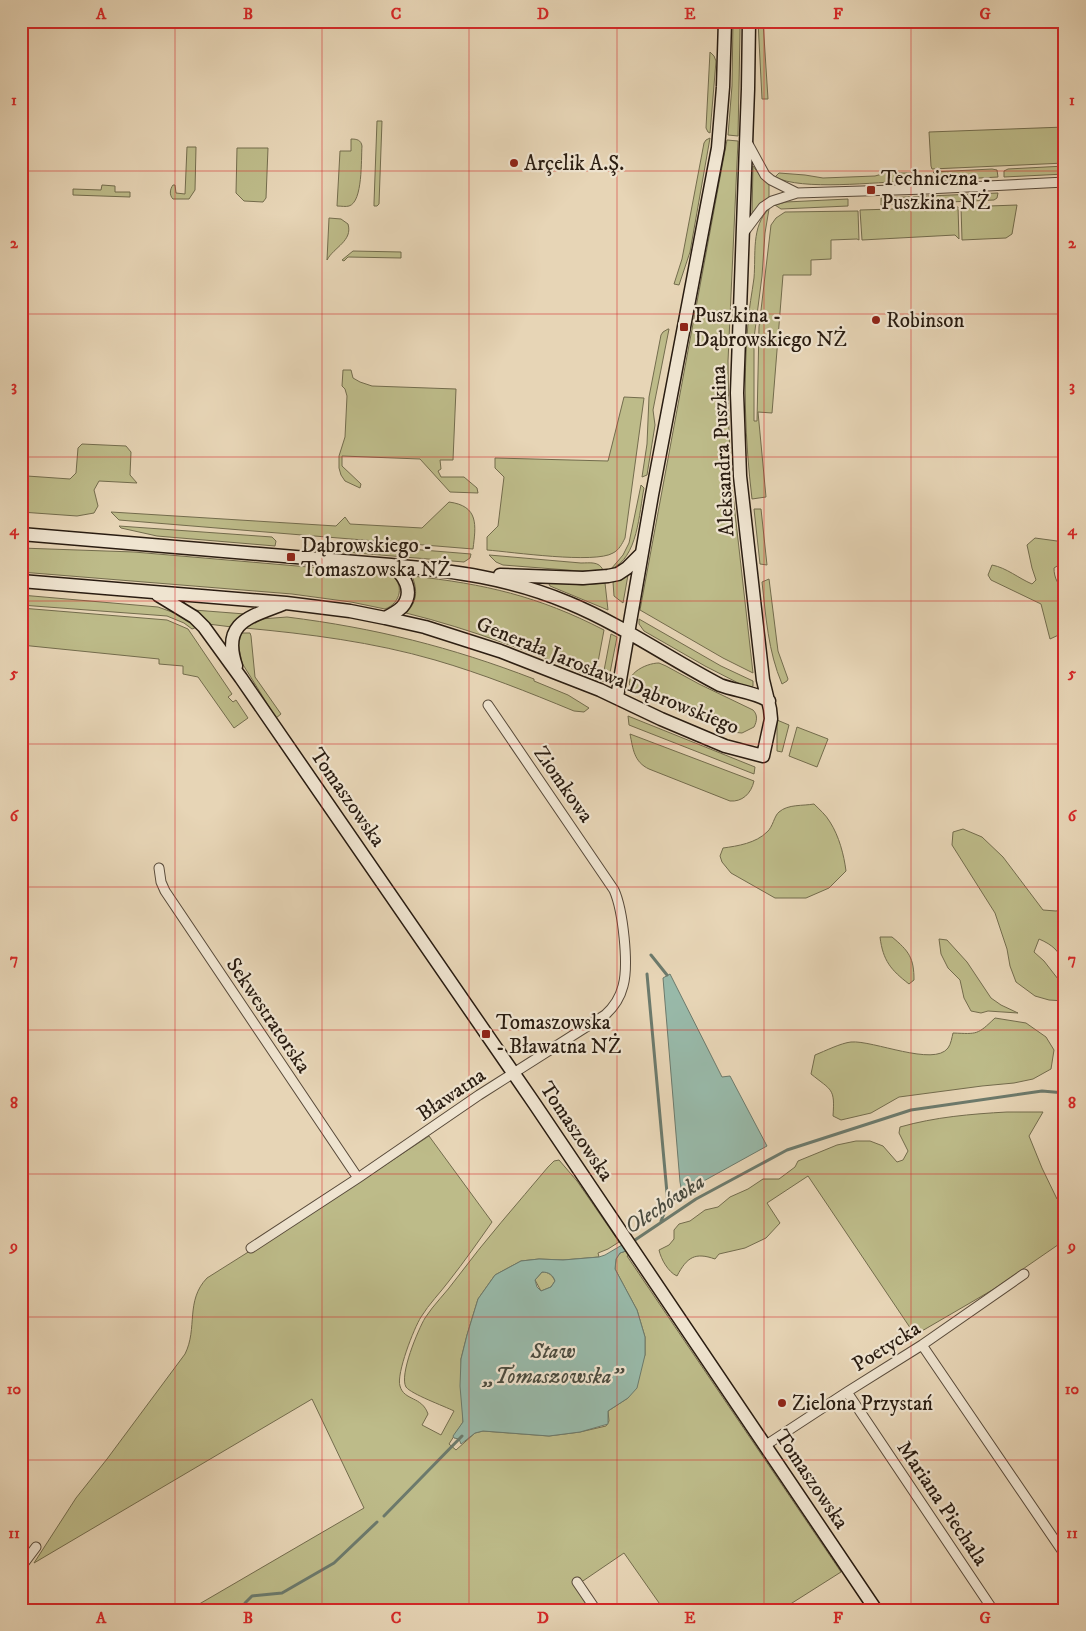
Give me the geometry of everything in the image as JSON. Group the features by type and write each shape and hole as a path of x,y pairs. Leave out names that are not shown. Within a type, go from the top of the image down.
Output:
{"main road":[{"name":"Aleksandra Puszkina","path":"617,697 627,632 718,148 724,87 725,21"},
{"name":"Aleksandra Puszkina","path":"749,21 737,370 739,469 762,680 769,701 771,719 763,756"},
{"name":"Generała Jarosława Dąbrowskiego","path":"21,534 391,565 476,575 500,580 548,594 588,611 720,685 769,701"},
{"name":"Generała Jarosława Dąbrowskiego","path":"476,575 584,578 608,576 618,574 627,568 642,553"},
{"path":"385,618 402,607 407,596 407,585 403,574 391,565"},
{"name":"Generała Jarosława Dąbrowskiego","path":"21,580 286,603 385,618 442,632 500,651 617,697 661,719 725,746 763,756"},
{"name":"Tomaszowska","path":"154,592 194,617 204,627 242,678 626,1239 876,1610"},
{"name":"Tomaszowska","path":"242,678 236,668 232,651 233,638 237,627 251,616 286,603"}],"street":[{"path":"746,140 766,175 771,180 798,193"},
{"path":"742,235 763,207 772,201 798,193 1065,182"},
{"name":"Ziomkowa","path":"488,705 611,883"},
{"name":"Sekwestratorska","path":"159,868 161,882 165,891 358,1178"},
{"name":"Bławatna","path":"251,1248 457,1110 605,1015 614,1007 620,997 625,978 619,903 611,883"},
{"name":"Poetycka","path":"766,1445 922,1346 1024,1274"},
{"path":"922,1346 1065,1555"},
{"name":"Mariana Piechala","path":"847,1392 993,1610"},
{"path":"21,1567 36,1547"},
{"path":"577,1582 596,1610"}],"shaded area":[{"path":"733,21 740,21 738,136 728,135 732,86"},
{"path":"758,21 763,21 768,99 762,99"},
{"path":"710,52 716,61 710,133 706,128"},
{"path":"377,121 382,121 379,204 374,206 374,203"},
{"path":"1065,127 1065,163 932,169 931,166 929,132"},
{"path":"710,138 690,252 679,285 674,284 682,259 704,143"},
{"path":"351,139 358,140 362,146 359,189 354,203 349,206 337,206 340,151 351,151"},
{"path":"727,140 738,141 728,361 731,477 753,673 723,658 640,610"},
{"path":"187,147 196,147 195,190 189,199 173,199 170,192 173,185 175,185 176,193 185,194"},
{"path":"237,148 268,148 266,198 263,202 244,201 236,193"},
{"path":"753,166 769,184 769,197 759,205 752,215"},
{"path":"1065,166 1065,174 1004,177 1004,171 1008,169"},
{"path":"997,170 998,177 943,180 933,172"},
{"path":"779,173 823,178 875,176 886,173 917,173 910,181 820,185 802,184 775,177"},
{"path":"102,185 115,186 115,192 130,192 130,197 73,195 73,189 101,190"},
{"path":"998,193 997,198 994,200 881,205 881,198"},
{"path":"848,199 848,206 781,209 775,205 786,202"},
{"path":"1017,205 1012,234 1006,238 962,240 961,207"},
{"path":"958,207 959,239 955,235 862,240 860,210"},
{"path":"769,209 754,338 754,421 757,421 759,327 771,225 776,218 785,212 858,211 859,240 831,240 831,259 811,260 811,275 783,275 772,413 758,412 766,497 752,499 745,411 746,345 757,232 763,216"},
{"path":"329,218 341,219 348,224 349,230 348,235 327,260"},
{"path":"353,251 401,252 401,258 348,257 344,261 342,260"},
{"path":"668,329 653,410 655,425 647,475 642,477 647,444 649,397 661,335"},
{"path":"343,370 351,370 353,378 372,386 456,389 453,460 440,460 441,469 438,471 441,477 464,477 477,488 478,493 450,492 420,459 342,456 342,466 361,484 360,488 345,481 339,468 339,456 345,437 347,396 342,386"},
{"path":"624,397 644,398 625,538 619,549 603,556 589,557 487,550 487,537 498,526 504,477 495,468 495,458 608,461"},
{"path":"82,444 126,446 131,452 130,475 137,483 99,481 94,490 98,506 94,513 77,516 21,512 21,448 27,476 70,479 76,473 78,448"},
{"path":"641,485 644,488 636,534 627,555 611,569 623,555 629,543"},
{"path":"449,502 459,504 471,512 475,525 473,549 119,520 111,512 336,526 345,517 350,524 422,528"},
{"path":"754,509 761,509 767,565 760,564"},
{"path":"119,526 272,537 276,541 275,546 157,536"},
{"path":"1065,537 1065,561 1054,568 1057,581 1065,591 1065,632 1050,639 1041,604 991,580 988,575 992,565 1003,568 1032,584 1036,580 1027,545 1035,538 1057,541"},
{"path":"337,543 471,554 470,558 464,562 333,551"},
{"path":"21,548 134,552 390,574 398,583 399,593 395,602 385,609 292,594 21,572"},
{"path":"489,555 594,563 603,570 580,571 503,565 496,562"},
{"path":"628,575 623,603 614,596 613,582"},
{"path":"412,576 464,583 511,593 556,608 604,630 595,678 478,634 406,613 412,605 416,591"},
{"path":"769,579 778,651 788,679 782,684 777,672 766,621 762,582"},
{"path":"550,582 582,585 605,583 608,610 550,586"},
{"path":"21,595 158,607 183,616 197,627 192,629 184,623 167,616 21,605"},
{"path":"21,608 167,620 188,629 232,694 228,697 233,702 236,700 248,718 234,728 198,677 183,674 183,666 159,664 159,659 21,645"},
{"path":"194,610 245,614 232,627 208,624"},
{"path":"287,617 382,633 473,657 534,679 534,681 568,695 589,708 584,712 574,711 453,665 388,648 293,633 245,628 261,619"},
{"path":"639,619 721,666 753,681 753,686 748,688 644,631 639,624"},
{"path":"241,633 250,633 255,677 281,714 276,718 242,663 238,643"},
{"path":"611,634 617,637 608,683 602,681"},
{"path":"659,663 753,710 756,714 754,727 742,733 731,732 633,692 630,681 636,671 647,665"},
{"path":"628,716 755,767 754,774 629,725"},
{"path":"777,720 789,725 782,752 777,751"},
{"path":"797,727 828,739 817,767 789,756"},
{"path":"630,734 754,781 753,786 742,799 730,801 649,769 637,759"},
{"path":"814,804 827,817 833,827 841,846 845,865 846,871 829,888 806,898 775,898 731,873 722,862 720,856 723,848 746,843 763,836 769,830 777,814 783,809 791,806"},
{"path":"963,829 982,837 1003,857 1043,910 1056,911 1065,909 1065,965 1055,949 1039,939 1034,952 1044,961 1065,988 1065,1001 1049,1000 1035,996 1016,982 995,913 952,845 953,832"},
{"path":"880,937 892,937 909,955 912,960 914,980 909,984 889,964 883,952"},
{"path":"939,939 947,940 967,962 991,998 1018,1013 988,1011 981,1013 971,1011 964,998 960,980 948,968 941,954"},
{"path":"995,1018 1026,1023 1046,1037 1054,1050 1051,1069 1033,1079 1014,1083 899,1097 871,1113 841,1120 833,1116 831,1091 811,1074 815,1055 843,1044 861,1042 930,1055 941,1053 948,1048 953,1033 977,1032"},
{"path":"1007,1112 1043,1112 1029,1136 1057,1199 1065,1196 1065,1240 994,1289 915,1335 808,1176 767,1203 780,1223 766,1238 745,1248 719,1254 715,1259 702,1256 692,1258 684,1264 677,1276 665,1265 661,1257 659,1250 669,1245 674,1239 674,1230 679,1224 690,1221 705,1210 718,1207 730,1197 748,1189 763,1179 779,1179 795,1167 798,1161 837,1145 856,1141 870,1141 883,1146 897,1162 903,1160 908,1151 899,1133 900,1127 953,1116"},
{"path":"429,1136 492,1222 460,1267 424,1312 406,1351 399,1380 400,1386 405,1394 418,1401 425,1408 428,1414 422,1425 441,1435 454,1411 406,1387 405,1373 407,1363 425,1318 501,1222 548,1167 554,1161 559,1160 577,1181 619,1242 598,1253 599,1257 521,1261 495,1275 478,1299 467,1335 461,1359 463,1422 449,1444 456,1450 475,1433 483,1431 549,1436 606,1426 609,1421 608,1411 628,1398 645,1355 645,1337 637,1310 615,1269 616,1259 620,1253 626,1251 629,1255 627,1256 841,1572 781,1610 664,1610 624,1553 577,1585 593,1610 189,1610 364,1508 312,1399 34,1563 76,1498 185,1354 191,1334 196,1296 207,1278"},
{"path":"542,1272 550,1274 555,1281 551,1287 541,1291 535,1280"}],"water":[{"path":"670,974 722,1077 730,1076 767,1146 682,1193 663,978"},
{"name":"Staw „Tomaszowska”","path":"622,1245 626,1251 620,1253 616,1259 615,1269 637,1310 645,1337 645,1355 637,1388 628,1398 608,1411 608,1424 580,1432 549,1436 483,1431 475,1433 461,1444 459,1439 453,1436 463,1422 460,1386 461,1359 478,1299 495,1275 521,1261 539,1259 563,1260 605,1255","holes":["544,1272 550,1274 555,1281 551,1287 541,1291 537,1287 535,1280"]}],"waterway":[{"path":"651,955 667,975"},
{"path":"647,974 668,1204 661,1221"},
{"name":"Olechówka","path":"632,1242 696,1199 787,1150 911,1110 1042,1091 1065,1093"},
{"name":"Olechówka","path":"384,1516 462,1436"},
{"name":"Olechówka","path":"245,1610 245,1603 252,1596 282,1593 334,1563 377,1522"}],"place":[{"name":"Arçelik A.Ş.","path":"514,163"},
{"name":"Techniczna - Puszkina NŻ","path":"871,190"},
{"name":"Robinson","path":"876,320"},
{"name":"Puszkina - Dąbrowskiego NŻ","path":"684,327"},
{"name":"Dąbrowskiego - Tomaszowska NŻ","path":"291,557"},
{"name":"Tomaszowska - Bławatna NŻ","path":"486,1034"},
{"name":"Zielona Przystań","path":"782,1403"}]}
